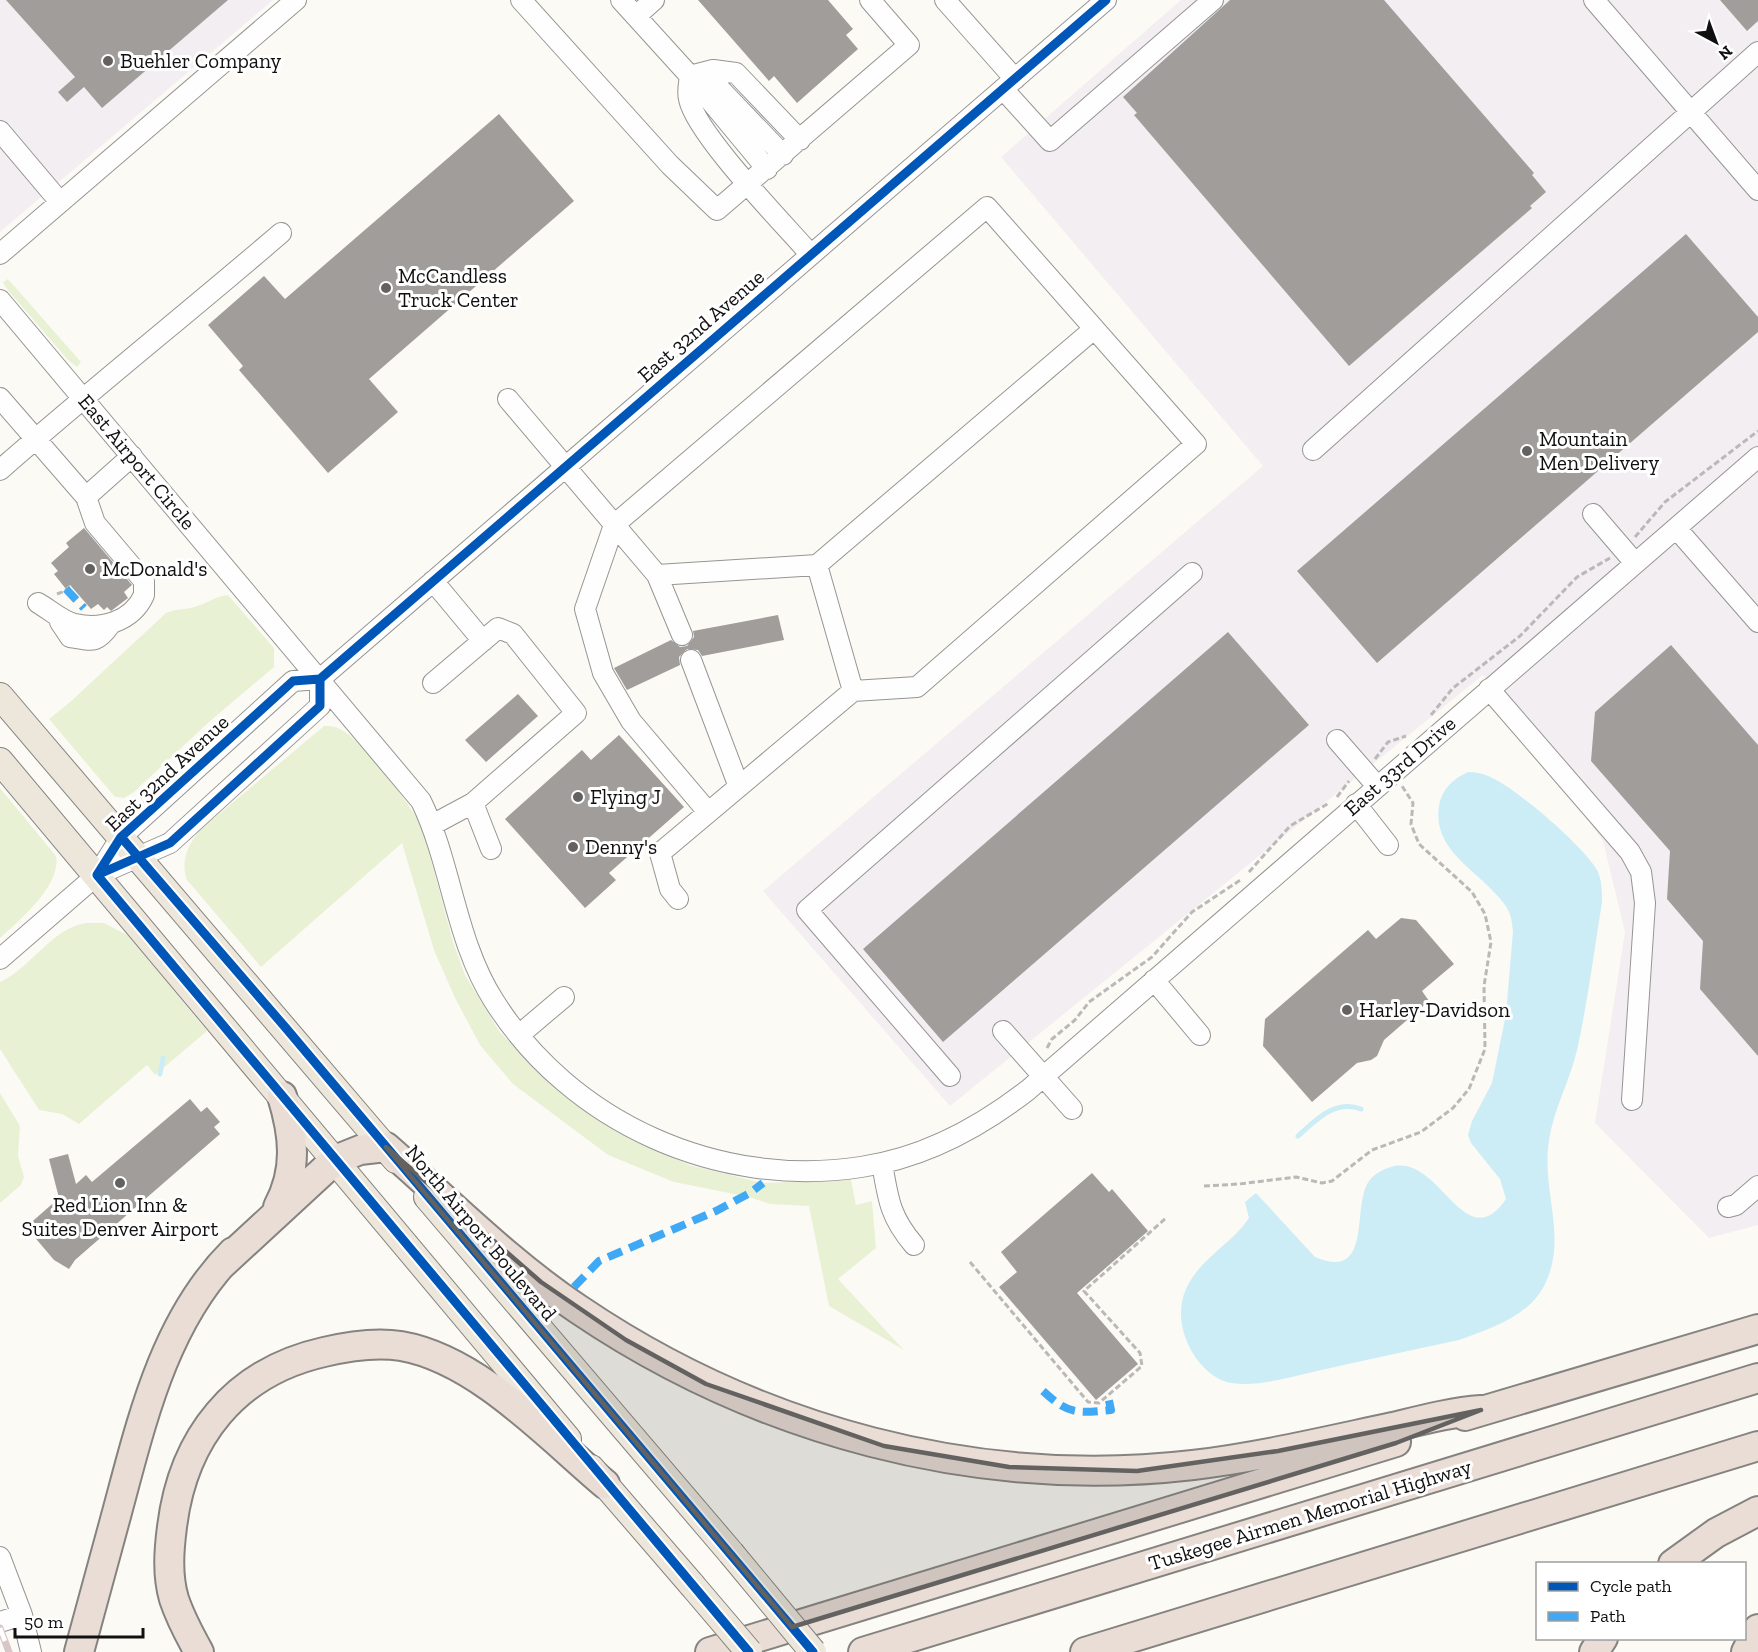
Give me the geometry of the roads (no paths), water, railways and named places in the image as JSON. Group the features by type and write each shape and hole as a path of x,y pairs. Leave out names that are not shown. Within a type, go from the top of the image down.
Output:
{"highway":[{"path":"79,1652 138,1435 155,1385 180,1325 196,1297 220,1266 276,1209 287,1190 292,1170 293,1144 282,1096"},
{"path":"220,1266 335,1160 360,1150 386,1148 541,1282 626,1340 717,1388 837,1433 884,1446 1009,1467 1068,1471 1137,1471 1196,1465 1481,1410 1758,1329"},
{"path":"199,1652 174,1599 169,1565 174,1507 183,1472 206,1428 223,1407 257,1380 284,1364 340,1348 375,1345 402,1347 430,1355 464,1369 494,1389 605,1484"},
{"name":"Tuskegee Airmen Memorial Highway","path":"862,1652 1758,1378"},
{"path":"710,1652 1224,1497 1396,1443 1481,1410"},
{"path":"1085,1652 1758,1446"},
{"path":"1674,1562 1716,1533 1758,1511"},
{"path":"1746,1652 1758,1629"}],"main road":[{"name":"North Airport Boulevard","path":"0,696 813,1652"},
{"path":"0,761 748,1652"}],"street":[{"path":"0,254 296,0"},
{"path":"521,0 557,43 571,52 670,165 717,210 909,45 870,0"},
{"path":"621,0 690,76 767,169"},
{"path":"636,16 654,0"},
{"path":"945,0 1050,141 1213,0"},
{"name":"East 32nd Avenue","path":"0,958 97,875 121,837 293,681 320,679 1106,0"},
{"path":"1594,0 1758,190"},
{"path":"1313,450 1758,51"},
{"path":"690,76 713,70 736,73 800,140"},
{"path":"690,76 717,86 729,96 783,155"},
{"path":"690,76 688,98 694,113 749,184 811,255"},
{"path":"0,131 60,202"},
{"path":"678,899 669,889 660,853 853,691 917,687 1196,444 987,207 614,525 585,609 603,673 631,721 708,812"},
{"path":"0,470 82,398 151,345 281,233"},
{"name":"East Airport Circle","path":"0,300 421,801 432,825 469,950 493,1000 519,1035"},
{"path":"657,575 817,565 1094,329"},
{"path":"0,398 86,497 94,523 145,584 142,600 122,620 110,625 100,639 94,641 70,637 46,607"},
{"path":"508,399 657,575 682,635"},
{"path":"86,497 132,456"},
{"name":"East 33rd Drive","path":"519,1035 586,1100 632,1128 670,1146 714,1160 764,1169 822,1170 882,1163 934,1146 975,1128 999,1113 1037,1070 1154,980 1489,689 1629,557 1676,528 1758,457"},
{"path":"1593,514 1629,557"},
{"path":"1676,528 1758,622"},
{"path":"817,565 853,691"},
{"path":"950,1076 807,910 1192,573"},
{"path":"433,581 483,641"},
{"path":"432,825 473,803 576,713 513,634 498,628 433,683"},
{"path":"691,660 739,787"},
{"name":"East 32nd Avenue","path":"97,875 170,843 320,706 320,679"},
{"path":"1489,689 1630,852 1641,873 1645,903 1632,1100"},
{"path":"1337,740 1363,769 1384,780"},
{"path":"473,803 491,849"},
{"path":"1356,804 1388,845"},
{"path":"1154,980 1200,1035"},
{"path":"519,1035 564,997"},
{"path":"1003,1031 1072,1109"},
{"path":"882,1163 891,1211 900,1229 914,1245"},
{"path":"1728,1207 1736,1205 1758,1186"},
{"path":"0,1557 22,1615 31,1652"},
{"path":"0,1622 22,1615"}],"water":[{"path":"1468,772 1480,773 1494,779 1536,809 1590,860 1601,882 1602,902 1581,1032 1549,1141 1547,1159 1554,1249 1545,1284 1530,1305 1519,1313 1496,1326 1459,1340 1274,1381 1242,1384 1219,1379 1201,1364 1186,1339 1182,1325 1183,1296 1199,1269 1242,1228 1249,1218 1245,1202 1256,1193 1315,1257 1334,1262 1346,1259 1353,1251 1364,1192 1371,1178 1388,1168 1408,1167 1424,1174 1464,1212 1477,1218 1491,1215 1506,1199 1500,1179 1471,1143 1468,1135 1472,1121 1492,1083 1506,1014 1512,921 1507,908 1495,893 1449,847 1442,834 1438,818 1444,791 1454,780"}],"waterway":[{"path":"160,1074 163,1058"},
{"path":"1298,1136 1319,1118 1334,1109 1343,1107 1361,1109"}],"railway":[{"path":"0,1628 9,1652"}],"place":[{"name":"Buehler Company","path":"108,61"},
{"name":"McCandless Truck Center","path":"386,288"},
{"name":"Mountain Men Delivery","path":"1527,451"},
{"name":"McDonald's","path":"90,569"},
{"name":"Flying J","path":"578,797"},
{"name":"Denny's","path":"573,847"},
{"name":"Harley-Davidson","path":"1347,1010"},
{"name":"Red Lion Inn & Suites Denver Airport","path":"120,1183"}]}
